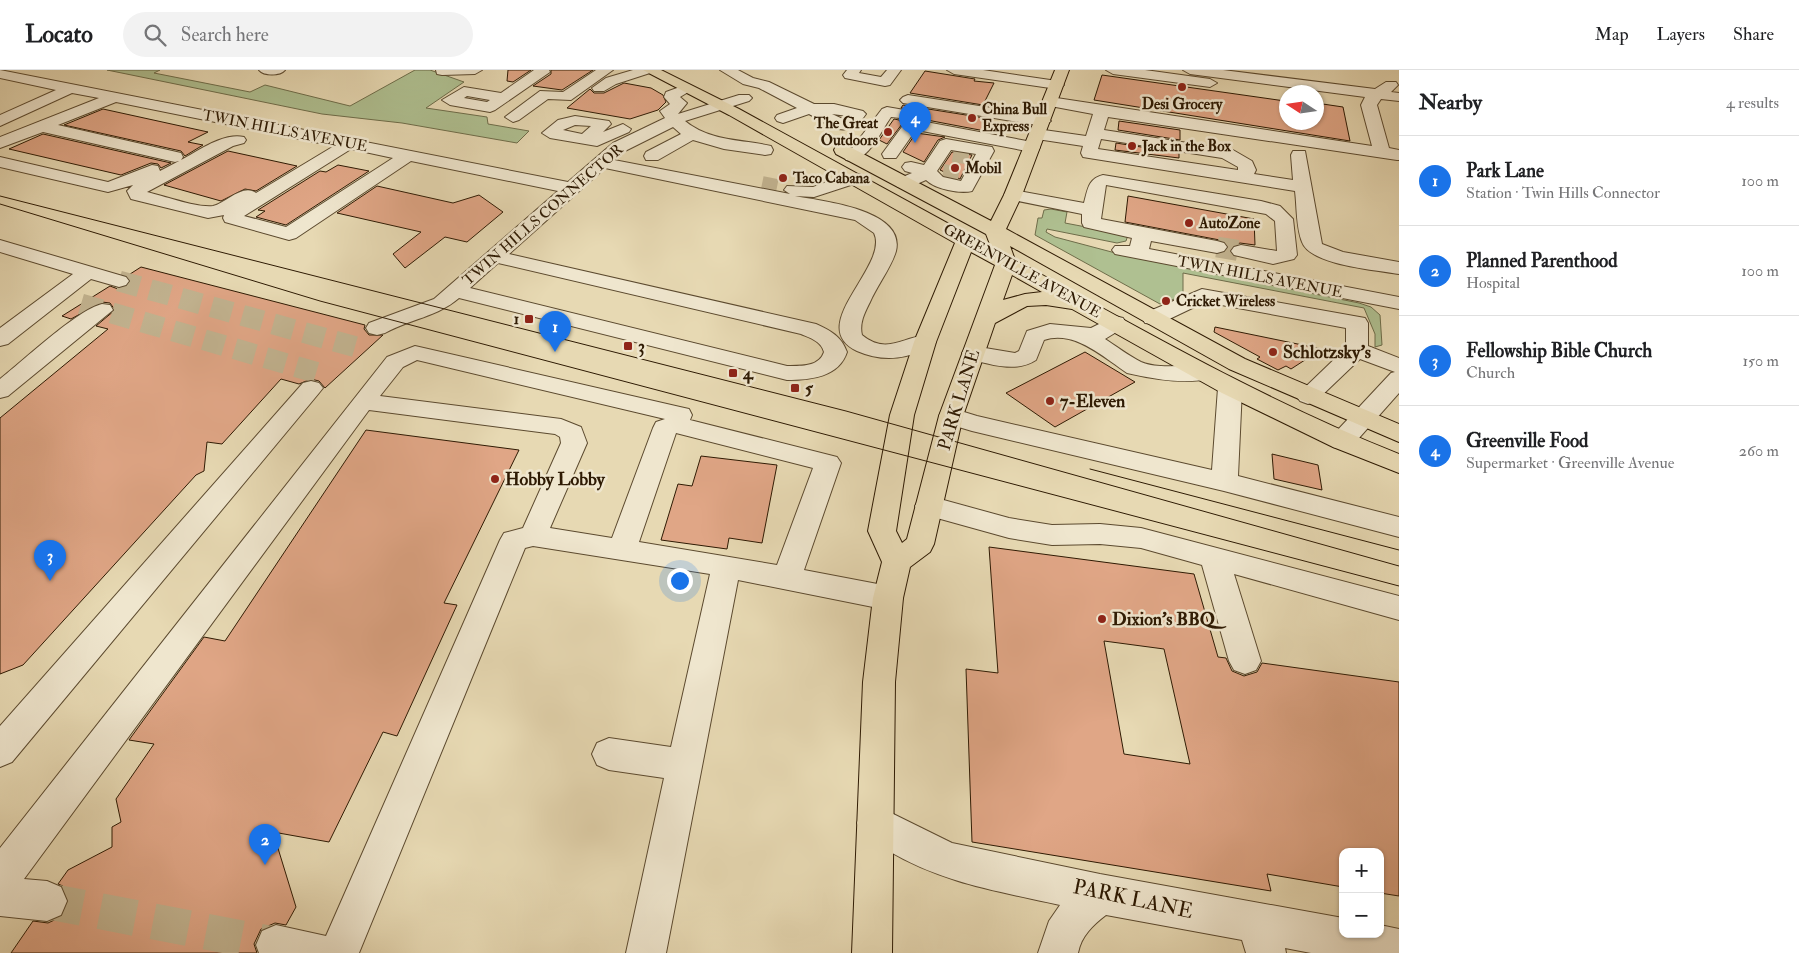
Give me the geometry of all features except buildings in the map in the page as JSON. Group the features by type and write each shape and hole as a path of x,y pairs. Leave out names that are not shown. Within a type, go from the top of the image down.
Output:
{"main road":[{"name":"GREENVILLE AVENUE","path":"650,70 688,88 854,178 1230,388 1342,441 1399,464"},
{"path":"1006,262 995,231 1012,195 1059,78"},
{"path":"724,88 804,130"},
{"name":"GREENVILLE AVENUE","path":"828,142 858,151 887,174 1237,364 1399,434"},
{"path":"872,953 879,682 888,598 897,562 882,531 902,415 925,342 966,240 995,231"},
{"name":"PARK LANE","path":"897,562 920,544 951,416 1006,262"},
{"path":"985,320 1003,307 1018,300 1040,298 1075,304 1108,319"}],"street":[{"path":"266,70 278,70"},
{"path":"442,71 475,70"},
{"path":"504,98 542,72 541,70"},
{"path":"513,118 545,94 566,97 606,70"},
{"path":"599,88 611,79 632,76 645,70"},
{"path":"727,70 764,85 810,109 782,118"},
{"path":"724,88 764,76 772,70"},
{"path":"854,70 850,75 885,82 894,70"},
{"path":"954,70 1013,79 1059,78"},
{"path":"1113,70 1164,74 1260,90 1260,75"},
{"path":"1190,70 1308,77 1378,94 1399,97"},
{"name":"TWIN HILLS AVENUE","path":"0,74 449,164 433,176 512,192 528,180 570,188"},
{"path":"0,89 28,79"},
{"path":"1006,95 1013,79"},
{"path":"1382,152 1369,105 1370,100 1399,81"},
{"path":"0,121 71,88"},
{"path":"688,88 671,94 671,97 679,103 671,115 690,134 701,139 765,150"},
{"path":"0,144 39,126 115,98"},
{"path":"908,100 1035,140"},
{"path":"1050,102 1399,155"},
{"name":"TWIN HILLS CONNECTOR","path":"367,326 426,312 448,297 619,147 630,133 671,115 720,105 756,104"},
{"path":"1102,111 1089,153 1303,187"},
{"path":"858,151 887,112 905,114 909,120 922,126"},
{"path":"0,162 108,187 132,180 175,158 203,141 210,133 231,120"},
{"path":"39,126 175,158"},
{"path":"890,154 910,127 922,126 1035,140 1094,138"},
{"path":"262,127 144,186 136,191 137,195 215,212 225,209 305,162 306,154 340,142"},
{"path":"585,139 596,141 630,133"},
{"path":"652,156 690,134"},
{"path":"238,140 257,144"},
{"path":"974,164 946,144 937,181 966,187 974,164 1035,140"},
{"path":"786,141 765,150 744,168 742,179 770,186 814,192 854,178"},
{"path":"340,142 234,214 232,218 289,234 407,156"},
{"path":"715,161 732,144"},
{"path":"619,147 652,156 681,161"},
{"path":"858,151 890,154 908,166"},
{"path":"1299,155 1310,234 1315,248 1338,257 1399,268"},
{"path":"600,162 812,202 855,212 875,224 886,235 886,251 854,313 850,326 852,336 858,344 886,352 907,350 925,342"},
{"path":"887,174 908,166 940,163"},
{"path":"904,183 940,163"},
{"path":"1218,247 1134,246 1092,222 1090,219 1098,184 1103,180 1112,180 1261,206 1273,210 1284,219 1287,255 1273,258 1241,252"},
{"path":"1012,195 1092,210"},
{"path":"0,246 119,281"},
{"name":"TWIN HILLS AVENUE","path":"1134,246 1273,279 1399,303"},
{"path":"1273,258 1273,279"},
{"path":"448,297 787,373 806,374 830,365 836,354 831,342 817,332 789,324 780,340 487,262"},
{"path":"0,339 88,272"},
{"path":"1153,318 1202,294 1357,323 1357,350 1308,396"},
{"path":"0,391 84,322 92,307 55,297"},
{"path":"973,353 1011,360 1023,358 1029,354 1034,336 1043,332 1095,336 1108,319"},
{"path":"1082,334 1135,368 1156,372 1204,373"},
{"path":"1357,350 1399,366"},
{"path":"0,879 395,362 415,353 680,415 675,425"},
{"path":"1342,441 1399,378"},
{"path":"0,751 311,388"},
{"path":"1224,482 1230,388"},
{"path":"363,402 561,427 572,433 574,443 533,536"},
{"path":"951,416 987,427 1224,482 1399,526"},
{"path":"622,549 665,428 675,425 828,463 787,578"},
{"path":"929,506 1009,528 1052,535 1100,534 1141,538 1397,611"},
{"path":"339,953 514,540 533,536 622,549 726,566 888,598"},
{"path":"1214,558 1245,661"},
{"path":"646,953 726,566"},
{"path":"609,754 684,765"},
{"name":"PARK LANE","path":"875,823 922,850 952,862 1100,894 1262,939 1399,950"},
{"path":"1058,953 1059,942 1077,912 1100,894"},
{"path":"0,896 47,901"},
{"path":"276,946 317,953"}],"green space":[{"path":"107,70 160,70 154,73 250,92 265,85 350,106 415,70 430,70 464,82 426,108 487,117 488,124 529,131 517,143 402,123 322,114"},
{"path":"1051,209 1067,212 1065,223 1128,235 1126,241 1117,243 1047,229 1046,232 1055,237 1123,255 1371,307 1380,315 1382,345 1375,347 1375,334 1364,308 1183,273 1183,296 1160,304 1035,235 1038,218 1042,218 1044,210"}],"tunnel":[{"path":"953,154 972,157"},
{"path":"943,172 961,175"},
{"path":"762,184 777,187"},
{"path":"1217,247 1241,251"},
{"path":"119,281 356,347"},
{"path":"81,304 325,375"},
{"path":"47,901 276,945"}],"tram line":[{"path":"0,196 846,411 1399,566"},
{"path":"0,204 320,301 1399,586"},
{"path":"1090,469 1399,550"}],"place":[{"name":"Desi Grocery","path":"1182,87"},
{"name":"China Bull Express","path":"972,118"},
{"name":"The Great Outdoors","path":"888,132"},
{"name":"Greenville Food","path":"915,143"},
{"name":"Jack in the Box","path":"1132,146"},
{"name":"Mobil","path":"955,168"},
{"name":"Taco Cabana","path":"783,178"},
{"name":"AutoZone","path":"1189,223"},
{"name":"Cricket Wireless","path":"1166,301"},
{"name":"1","path":"529,319"},
{"name":"3","path":"628,346"},
{"name":"Park Lane","path":"555,352"},
{"name":"Schlotzsky's","path":"1273,352"},
{"name":"4","path":"733,373"},
{"name":"5","path":"795,388"},
{"name":"7-Eleven","path":"1050,401"},
{"name":"Hobby Lobby","path":"495,479"},
{"name":"Fellowship Bible Church","path":"50,581"},
{"name":"Dixion's BBQ","path":"1102,619"},
{"name":"Planned Parenthood","path":"265,865"}]}
